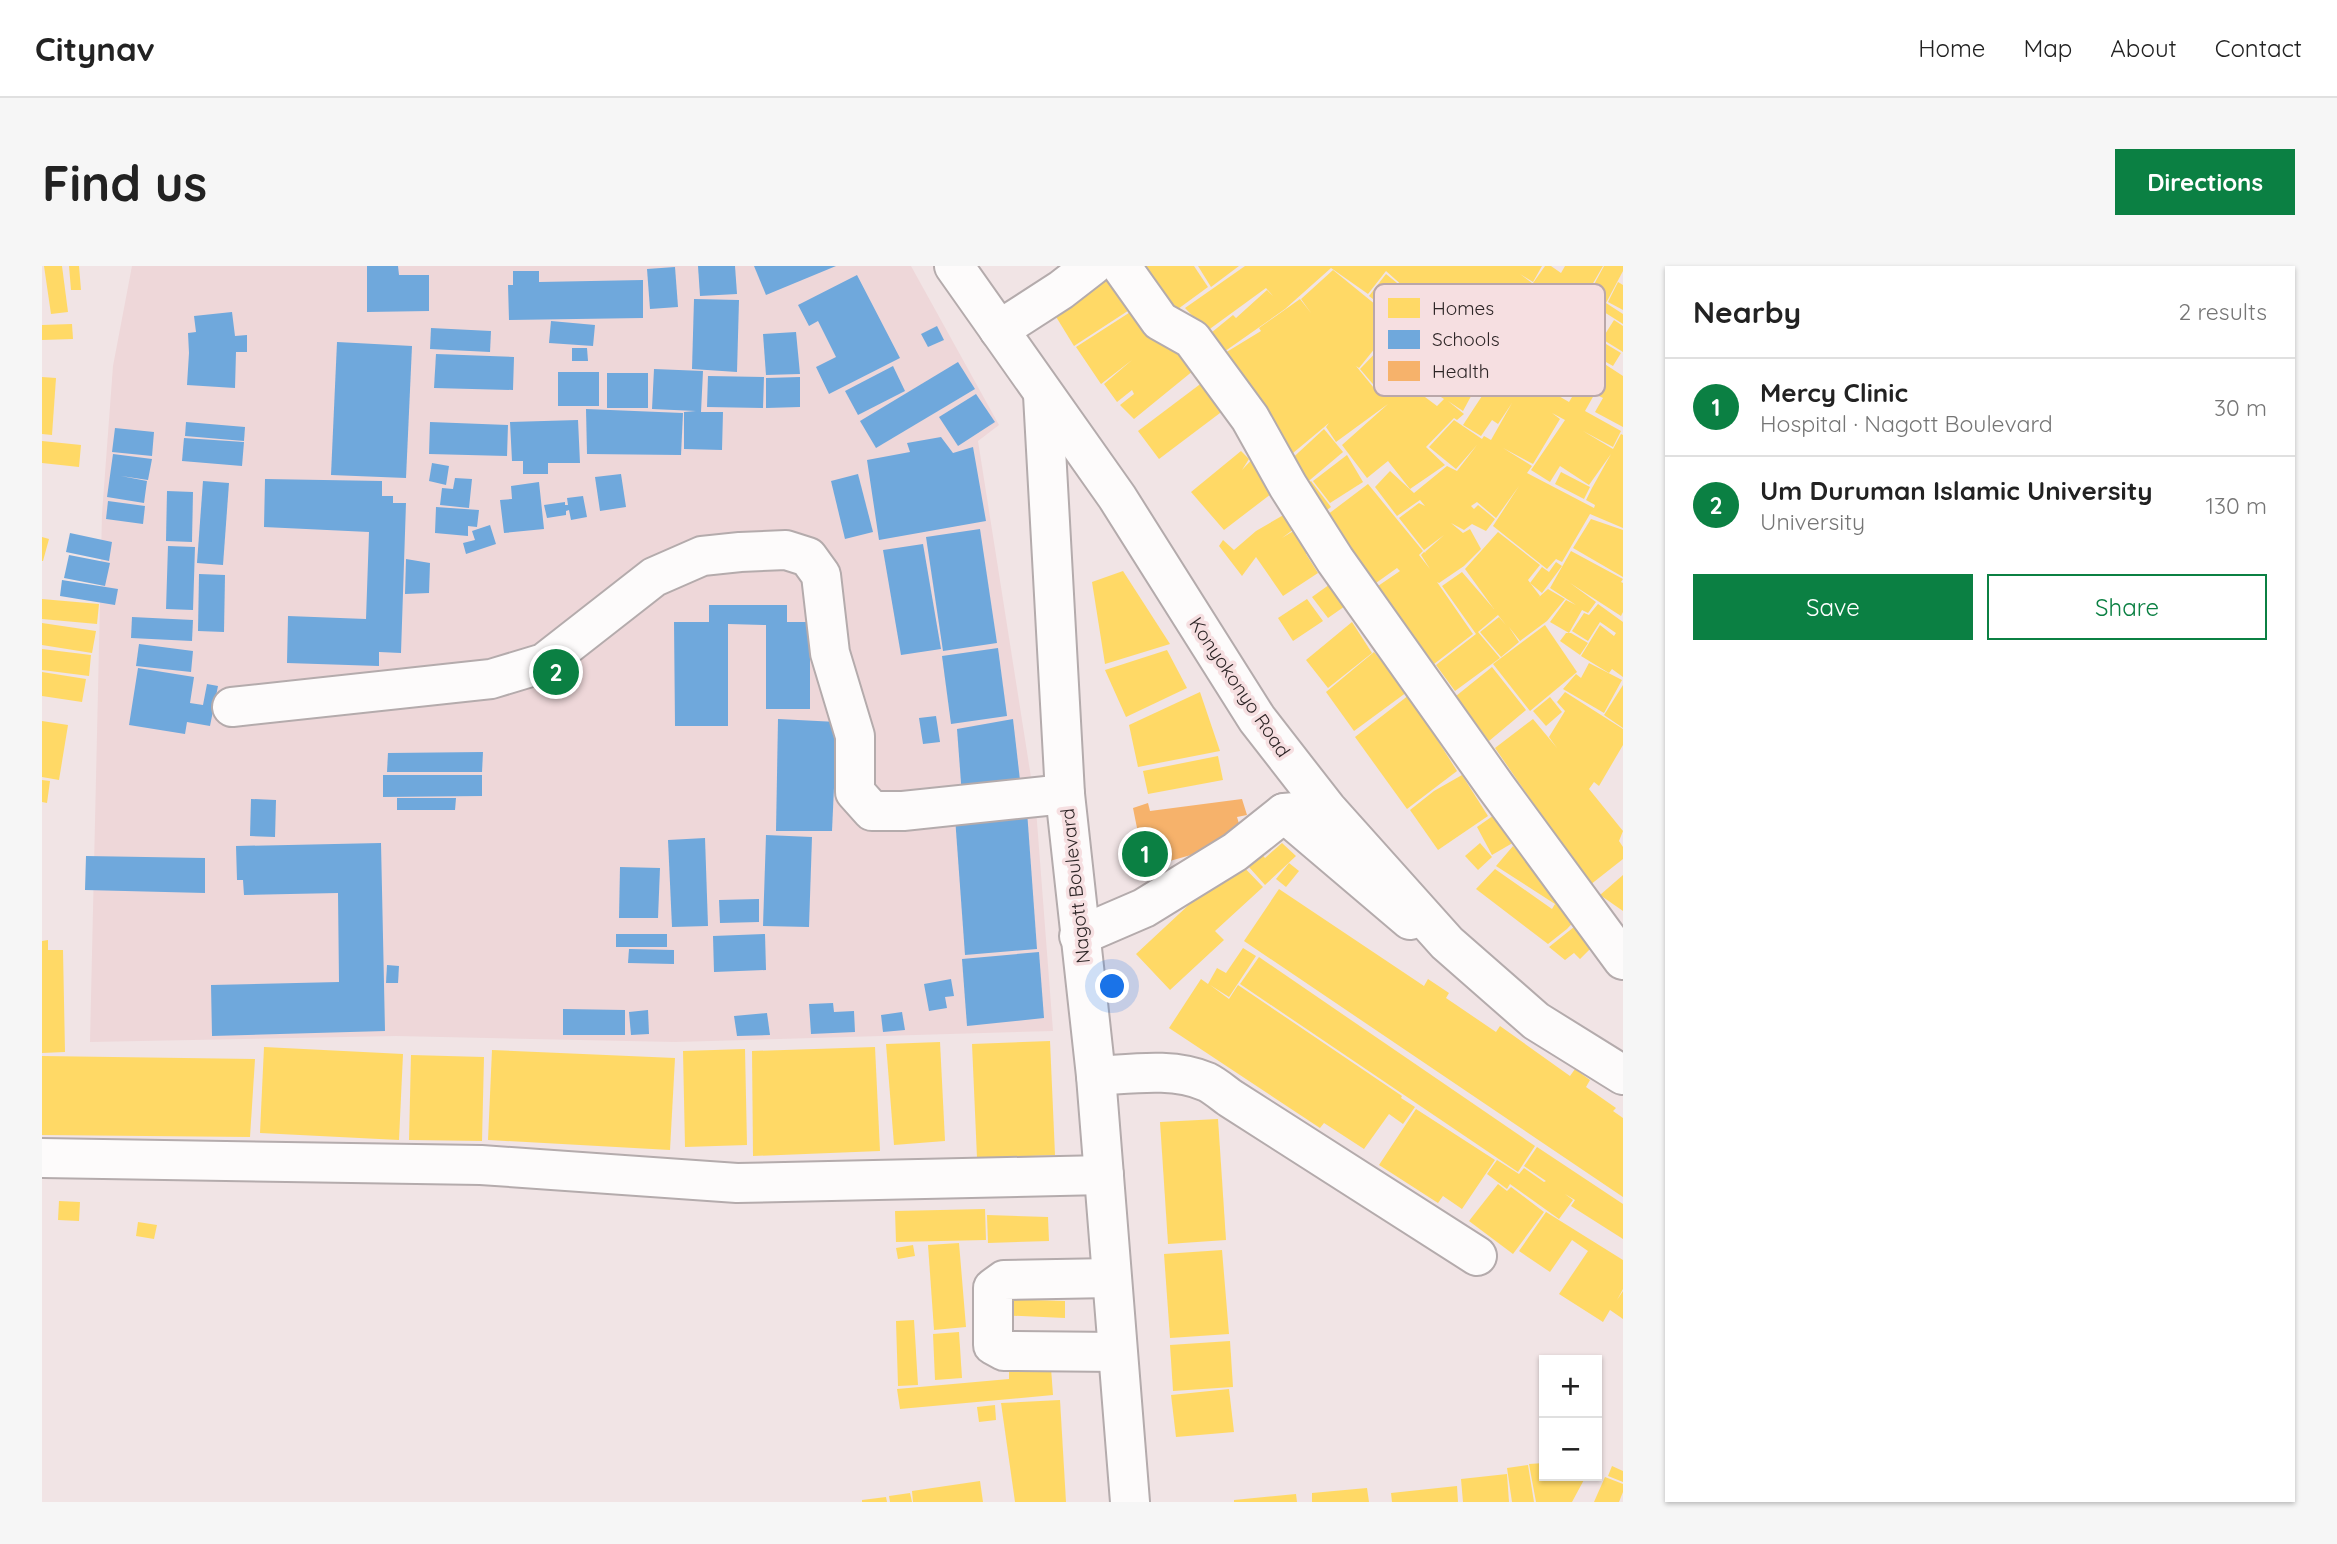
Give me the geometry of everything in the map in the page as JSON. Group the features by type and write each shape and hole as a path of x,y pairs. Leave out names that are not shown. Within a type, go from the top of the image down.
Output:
{"street":[{"name":"Konyokonyo Road","path":"954,266 1117,497 1257,719 1327,809 1447,943 1536,1021 1623,1075"},
{"path":"999,330 1061,290 1092,266"},
{"path":"1121,266 1160,321 1192,339 1250,418 1288,486 1335,560 1496,788 1623,960"},
{"name":"Nagott Boulevard","path":"1043,395 1065,794 1096,1076 1130,1502"},
{"path":"232,707 491,679 544,663 654,577 702,556 786,550 808,557 821,575 830,653 855,736 855,792 872,810 904,811 1065,794"},
{"path":"1079,936 1144,908 1235,852 1284,813 1327,809"},
{"path":"1284,813 1585,1068 1623,1091"},
{"path":"1096,1076 1181,1075 1208,1083 1477,1256"},
{"path":"42,1158 481,1165 737,1183 1104,1175"},
{"path":"1111,1278 1004,1280 993,1288 993,1345 1003,1352 1117,1352"}],"shaded area":[{"path":"132,266 911,266 999,425 978,441 1036,809 1053,1031 675,1042 396,1036 90,1042 102,514 113,366"}],"building: Homes":[{"path":"44,266 62,266 68,312 51,314"},
{"path":"69,266 79,266 81,290 71,290"},
{"path":"1109,266 1140,303 1074,346 1050,307"},
{"path":"1126,266 1194,266 1208,287 1167,317"},
{"path":"1198,266 1239,266 1211,287"},
{"path":"1245,266 1542,266 1533,282 1520,274 1532,284 1401,284 1386,271 1368,294 1331,268 1285,309 1221,354 1206,337 1233,315 1236,318 1267,290 1273,296 1266,288 1207,331 1185,308"},
{"path":"1545,266 1551,266 1561,273 1565,266 1603,266 1593,284 1533,283"},
{"path":"1604,266 1623,266 1606,303 1623,314 1623,324 1605,313 1605,284 1594,284"},
{"path":"1333,270 1374,303 1374,349 1359,368 1356,366 1374,388 1374,396 1424,396 1437,406 1444,399 1440,396 1471,396 1463,411 1448,401 1464,414 1457,420 1454,418 1426,447 1445,465 1410,489 1388,461 1367,478 1342,445 1388,404 1336,442 1326,427 1329,423 1287,458 1220,356 1261,331 1259,328 1300,299 1311,313 1301,299"},
{"path":"1386,274 1398,284 1378,284"},
{"path":"1618,282 1623,285 1623,310 1608,302"},
{"path":"1135,309 1199,366 1134,419 1120,405 1134,394 1132,390 1117,402 1104,384 1132,360 1101,384 1076,347"},
{"path":"1614,320 1623,326 1623,352 1605,341 1605,334"},
{"path":"72,324 73,339 42,340 42,325"},
{"path":"1605,343 1621,353 1613,366 1605,361"},
{"path":"1374,354 1374,385 1360,369"},
{"path":"1605,364 1623,376 1623,427 1595,412 1603,398 1599,396 1605,396"},
{"path":"42,377 56,378 52,435 42,434"},
{"path":"1203,382 1224,410 1159,459 1138,431"},
{"path":"1482,396 1559,396 1569,402 1572,397 1570,396 1593,396 1585,411 1621,431 1613,447 1583,431 1613,449 1621,434 1623,435 1623,528 1590,514 1562,562 1556,559 1547,569 1493,526 1519,486 1496,518 1477,502 1471,506 1474,509 1478,505 1495,519 1486,531 1472,524 1464,530 1451,523 1463,533 1470,529 1481,549 1464,566 1437,582 1473,634 1434,664 1378,586 1400,571 1397,568 1376,583 1327,515 1368,484 1423,551 1419,555 1430,569 1421,555 1444,535 1424,550 1399,518 1419,503 1425,506 1420,500 1397,516 1375,487 1390,471 1414,493 1447,466 1457,471 1477,445 1456,469 1429,447 1454,420 1482,439 1484,436 1491,440 1512,403 1498,424 1492,420 1481,436 1463,425","holes":["1552,413 1565,420 1531,470 1550,482 1560,466 1589,485 1611,454 1586,500 1595,505 1594,508 1527,473 1532,466 1503,448 1533,464 1560,419"]},
{"path":"1324,429 1343,452 1304,485 1286,464"},
{"path":"42,441 81,445 79,467 42,463"},
{"path":"1241,451 1249,459 1242,470 1257,454 1284,484 1224,530 1191,492"},
{"path":"1347,455 1363,482 1330,503 1313,481"},
{"path":"1561,472 1590,487 1584,499 1555,484"},
{"path":"1311,481 1331,507 1323,513 1303,487"},
{"path":"1287,513 1298,526 1282,538 1295,530 1310,550 1306,554 1318,573 1283,596 1256,557 1242,576 1219,546 1223,540 1234,550 1256,531"},
{"path":"1591,519 1623,530 1623,577 1573,548"},
{"path":"1498,532 1540,565 1528,580 1540,596 1538,598 1548,589 1565,599 1547,621 1520,641 1509,627 1519,642 1501,657 1480,632 1499,617 1506,625 1498,615 1478,632 1500,658 1455,691 1436,665 1476,634 1442,586 1462,572 1494,609 1465,569"},
{"path":"42,537 49,539 43,561 42,561"},
{"path":"1571,551 1623,579 1623,612 1621,616 1570,583 1596,602 1588,613 1582,610 1569,633 1550,622 1566,600 1576,605 1550,588"},
{"path":"1556,562 1562,566 1542,593 1530,583 1542,567 1549,572"},
{"path":"1123,571 1170,644 1105,664 1092,582"},
{"path":"1340,577 1355,599 1328,618 1312,597"},
{"path":"42,599 99,604 97,624 42,619"},
{"path":"1307,599 1323,621 1293,641 1278,618"},
{"path":"1598,604 1623,622 1623,677 1612,669 1609,673 1581,656 1600,625 1614,636 1616,633 1600,622 1588,641 1572,631 1584,613 1589,615"},
{"path":"1352,622 1372,653 1328,688 1306,660"},
{"path":"42,623 96,631 92,653 42,645"},
{"path":"1545,625 1577,672 1530,711 1493,664"},
{"path":"1566,633 1588,643 1580,655 1560,641"},
{"path":"42,649 91,655 89,676 42,670"},
{"path":"1167,650 1187,688 1126,717 1105,670"},
{"path":"1374,652 1407,692 1354,731 1326,692"},
{"path":"1589,663 1622,680 1604,713 1563,689 1576,674 1581,678"},
{"path":"1492,667 1526,710 1489,741 1456,696"},
{"path":"42,672 86,679 82,702 42,696"},
{"path":"1623,685 1623,728 1604,715"},
{"path":"1200,692 1220,751 1138,767 1129,725"},
{"path":"1565,692 1623,729 1623,745 1599,786 1594,782 1589,789 1623,831 1619,841 1623,847 1623,859 1590,885 1495,748 1533,719 1557,748 1549,737 1565,711 1557,702"},
{"path":"1409,695 1457,771 1407,809 1355,737"},
{"path":"1550,697 1562,712 1546,726 1533,711"},
{"path":"42,721 68,725 59,780 42,777"},
{"path":"1218,756 1223,780 1148,794 1143,771"},
{"path":"1462,775 1488,816 1438,850 1410,810 1434,791"},
{"path":"42,780 50,781 47,803 42,802"},
{"path":"1497,813 1516,841 1492,855 1477,827"},
{"path":"1282,843 1296,856 1265,885 1240,857 1253,844 1265,858"},
{"path":"1480,843 1492,857 1478,870 1465,856"},
{"path":"1513,846 1578,917 1548,944 1476,889 1495,869 1552,909 1555,904 1496,866"},
{"path":"1237,860 1263,887 1215,931 1224,940 1170,990 1136,954"},
{"path":"1289,863 1299,871 1286,887 1276,879"},
{"path":"1623,875 1623,911 1600,895"},
{"path":"1279,889 1424,986 1428,979 1449,993 1446,998 1496,1032 1500,1026 1570,1076 1575,1069 1590,1080 1586,1087 1616,1108 1613,1111 1623,1118 1623,1197 1244,941"},
{"path":"1574,927 1593,946 1580,959 1574,953 1565,960 1549,947"},
{"path":"48,940 48,950 63,950 65,1052 42,1053 42,941"},
{"path":"1243,948 1256,956 1229,997 1210,985 1229,999 1238,985 1402,1096 1401,1098 1415,1107 1403,1124 1389,1114 1364,1149 1324,1123 1320,1128 1169,1028 1201,979 1208,984 1217,968 1226,973"},
{"path":"1259,957 1535,1146 1518,1172 1240,984"},
{"path":"1050,1041 1055,1155 977,1158 972,1044"},
{"path":"940,1042 945,1141 894,1145 886,1044"},
{"path":"264,1047 403,1054 399,1140 260,1133"},
{"path":"875,1047 880,1151 753,1156 752,1051"},
{"path":"745,1049 747,1145 685,1147 683,1051"},
{"path":"492,1050 675,1058 670,1150 488,1140"},
{"path":"411,1055 484,1057 482,1141 409,1140"},
{"path":"42,1056 255,1059 250,1137 42,1135"},
{"path":"1416,1109 1495,1160 1462,1209 1443,1196 1438,1203 1379,1165"},
{"path":"1218,1119 1226,1240 1168,1244 1160,1122"},
{"path":"1537,1147 1623,1204 1623,1239 1571,1206 1575,1200 1565,1194 1573,1200 1559,1219 1510,1184 1507,1189 1487,1174 1497,1160 1519,1174 1524,1168 1546,1181 1524,1166"},
{"path":"1498,1184 1507,1191 1511,1187 1544,1212 1513,1254 1469,1221"},
{"path":"59,1201 80,1202 79,1221 58,1220"},
{"path":"985,1209 986,1240 896,1242 895,1211"},
{"path":"1546,1212 1623,1260 1623,1289 1617,1300 1623,1291 1623,1319 1610,1310 1603,1322 1559,1294 1588,1251 1572,1240 1550,1272 1519,1251"},
{"path":"987,1215 1048,1217 1049,1241 988,1243"},
{"path":"138,1222 157,1225 154,1239 136,1236"},
{"path":"959,1243 966,1327 934,1330 928,1245"},
{"path":"913,1245 915,1256 898,1259 896,1248"},
{"path":"1222,1250 1229,1334 1170,1338 1164,1254"},
{"path":"998,1299 1065,1301 1065,1318 997,1315"},
{"path":"914,1320 918,1385 898,1386 896,1321"},
{"path":"959,1332 962,1378 935,1380 933,1334"},
{"path":"1230,1341 1233,1387 1173,1391 1170,1345"},
{"path":"1051,1368 1053,1395 900,1409 897,1389 1009,1379 1009,1371"},
{"path":"1229,1389 1234,1432 1176,1437 1171,1395"},
{"path":"1060,1400 1066,1502 1015,1502 1001,1403"},
{"path":"995,1405 996,1420 979,1422 977,1407"},
{"path":"1539,1463 1539,1481 1583,1481 1572,1502 1536,1502 1529,1464"},
{"path":"1528,1465 1534,1502 1512,1502 1507,1468"},
{"path":"1612,1466 1623,1471 1623,1482 1608,1476"},
{"path":"1507,1474 1509,1502 1463,1502 1461,1479"},
{"path":"1605,1477 1623,1484 1619,1502 1594,1502"},
{"path":"980,1481 983,1502 913,1502 912,1491"},
{"path":"1457,1486 1458,1502 1392,1502 1391,1493"},
{"path":"1367,1488 1369,1502 1312,1502 1312,1493"},
{"path":"910,1493 912,1502 890,1502 889,1496"},
{"path":"1296,1494 1297,1502 1234,1502 1234,1500"},
{"path":"886,1497 887,1502 862,1502 862,1500"}],"building: Schools":[{"path":"367,266 398,266 399,275 429,275 429,311 367,312"},
{"path":"698,266 735,266 737,294 700,296"},
{"path":"754,266 836,266 766,295"},
{"path":"675,267 678,307 650,309 647,269"},
{"path":"513,271 539,271 539,282 643,280 643,318 509,320 508,285 513,285"},
{"path":"857,275 900,358 829,394 816,367 836,357 818,321 809,326 798,305"},
{"path":"694,299 739,300 737,372 692,369"},
{"path":"232,312 235,336 247,335 247,352 236,352 235,388 187,385 188,333 196,332 194,316"},
{"path":"551,321 595,325 593,346 549,343"},
{"path":"937,326 944,340 928,347 921,334"},
{"path":"431,328 491,331 490,352 430,349"},
{"path":"796,332 800,374 766,375 763,334"},
{"path":"337,342 412,346 406,478 331,475"},
{"path":"572,348 587,348 588,361 572,361"},
{"path":"436,354 514,357 513,390 434,388"},
{"path":"958,362 975,389 876,448 860,421"},
{"path":"893,366 905,391 858,415 845,391"},
{"path":"654,369 703,371 701,412 723,412 722,450 684,449 684,412 696,411 652,409"},
{"path":"558,372 599,372 599,406 558,406"},
{"path":"607,373 648,373 648,408 607,408"},
{"path":"708,376 764,377 763,408 707,407"},
{"path":"800,377 800,407 766,408 766,378"},
{"path":"976,394 995,422 958,446 939,417"},
{"path":"586,409 683,413 681,455 587,454"},
{"path":"578,420 580,463 548,463 548,474 523,474 523,461 512,461 510,422"},
{"path":"186,422 245,427 244,441 185,436"},
{"path":"430,422 508,425 507,456 429,454"},
{"path":"115,428 154,432 152,456 112,452"},
{"path":"941,437 953,453 973,447 986,521 879,540 867,460 910,452 907,443"},
{"path":"184,438 244,442 242,466 182,461"},
{"path":"113,454 152,459 148,480 121,476 147,481 144,503 107,497"},
{"path":"432,463 449,466 446,485 429,481"},
{"path":"621,474 626,507 600,511 595,477"},
{"path":"858,474 873,532 845,539 831,481"},
{"path":"455,478 472,479 469,508 440,505 442,488 453,489"},
{"path":"265,479 382,481 382,496 393,496 393,503 406,503 401,653 379,652 379,666 287,663 288,616 366,619 369,532 264,527"},
{"path":"203,481 229,483 223,565 197,563"},
{"path":"539,482 544,529 504,533 500,500 512,499 511,486"},
{"path":"167,491 193,492 192,542 166,541"},
{"path":"583,496 587,517 571,520 569,510 566,515 547,518 544,505 565,502 565,505 568,505 567,498"},
{"path":"108,501 145,506 143,524 106,519"},
{"path":"436,507 479,510 477,527 468,526 468,536 435,533"},
{"path":"490,525 496,544 466,554 463,543 475,540 472,531"},
{"path":"980,529 997,643 943,651 926,537"},
{"path":"70,533 112,542 109,561 66,552"},
{"path":"923,544 941,649 901,655 883,550"},
{"path":"168,546 195,547 193,610 166,609"},
{"path":"69,555 110,563 105,586 64,578"},
{"path":"406,559 430,563 429,593 405,594"},
{"path":"199,574 225,575 224,632 198,631"},
{"path":"62,580 118,589 115,605 60,596"},
{"path":"709,605 787,605 787,622 810,622 810,709 766,709 766,625 728,624 728,726 675,726 674,622 709,622"},
{"path":"132,617 193,620 192,641 131,638"},
{"path":"139,644 193,651 191,672 136,666"},
{"path":"998,648 1007,716 951,724 942,656"},
{"path":"138,668 194,677 190,703 203,705 207,684 218,686 210,726 187,722 185,734 129,725"},
{"path":"936,716 940,742 923,744 919,718"},
{"path":"778,719 837,722 832,831 776,831"},
{"path":"1013,719 1021,789 962,796 957,729"},
{"path":"483,752 482,772 387,772 388,753"},
{"path":"383,775 482,775 482,796 383,797"},
{"path":"397,798 456,798 455,810 397,810"},
{"path":"251,799 276,800 275,837 250,836"},
{"path":"1027,811 1037,949 965,955 955,817"},
{"path":"766,835 812,837 809,927 763,926"},
{"path":"705,838 708,926 672,927 668,840"},
{"path":"381,843 385,1031 212,1036 211,985 339,982 338,893 244,895 243,880 237,880 236,846"},
{"path":"86,856 205,858 205,893 85,890"},
{"path":"620,867 660,868 658,918 619,918"},
{"path":"759,899 759,922 720,923 719,900"},
{"path":"616,934 667,934 667,947 616,947"},
{"path":"765,934 766,970 714,972 713,936"},
{"path":"629,949 674,950 674,964 628,963"},
{"path":"1039,952 1044,1018 967,1026 962,959"},
{"path":"387,965 399,966 398,983 386,983"},
{"path":"951,979 954,996 945,997 947,1008 929,1011 924,984"},
{"path":"833,1003 834,1012 854,1011 855,1032 811,1034 809,1004"},
{"path":"563,1009 625,1010 625,1035 563,1035"},
{"path":"648,1010 649,1034 631,1035 629,1012"},
{"path":"902,1012 905,1030 883,1032 881,1015"},
{"path":"767,1013 770,1035 737,1036 734,1016"}],"building: Health":[{"path":"1242,799 1247,815 1237,817 1244,840 1145,868 1133,808 1148,803 1150,811"}],"place":[{"name":"Um Duruman Islamic University","path":"556,672"},
{"name":"Mercy Clinic","path":"1145,854"}]}
